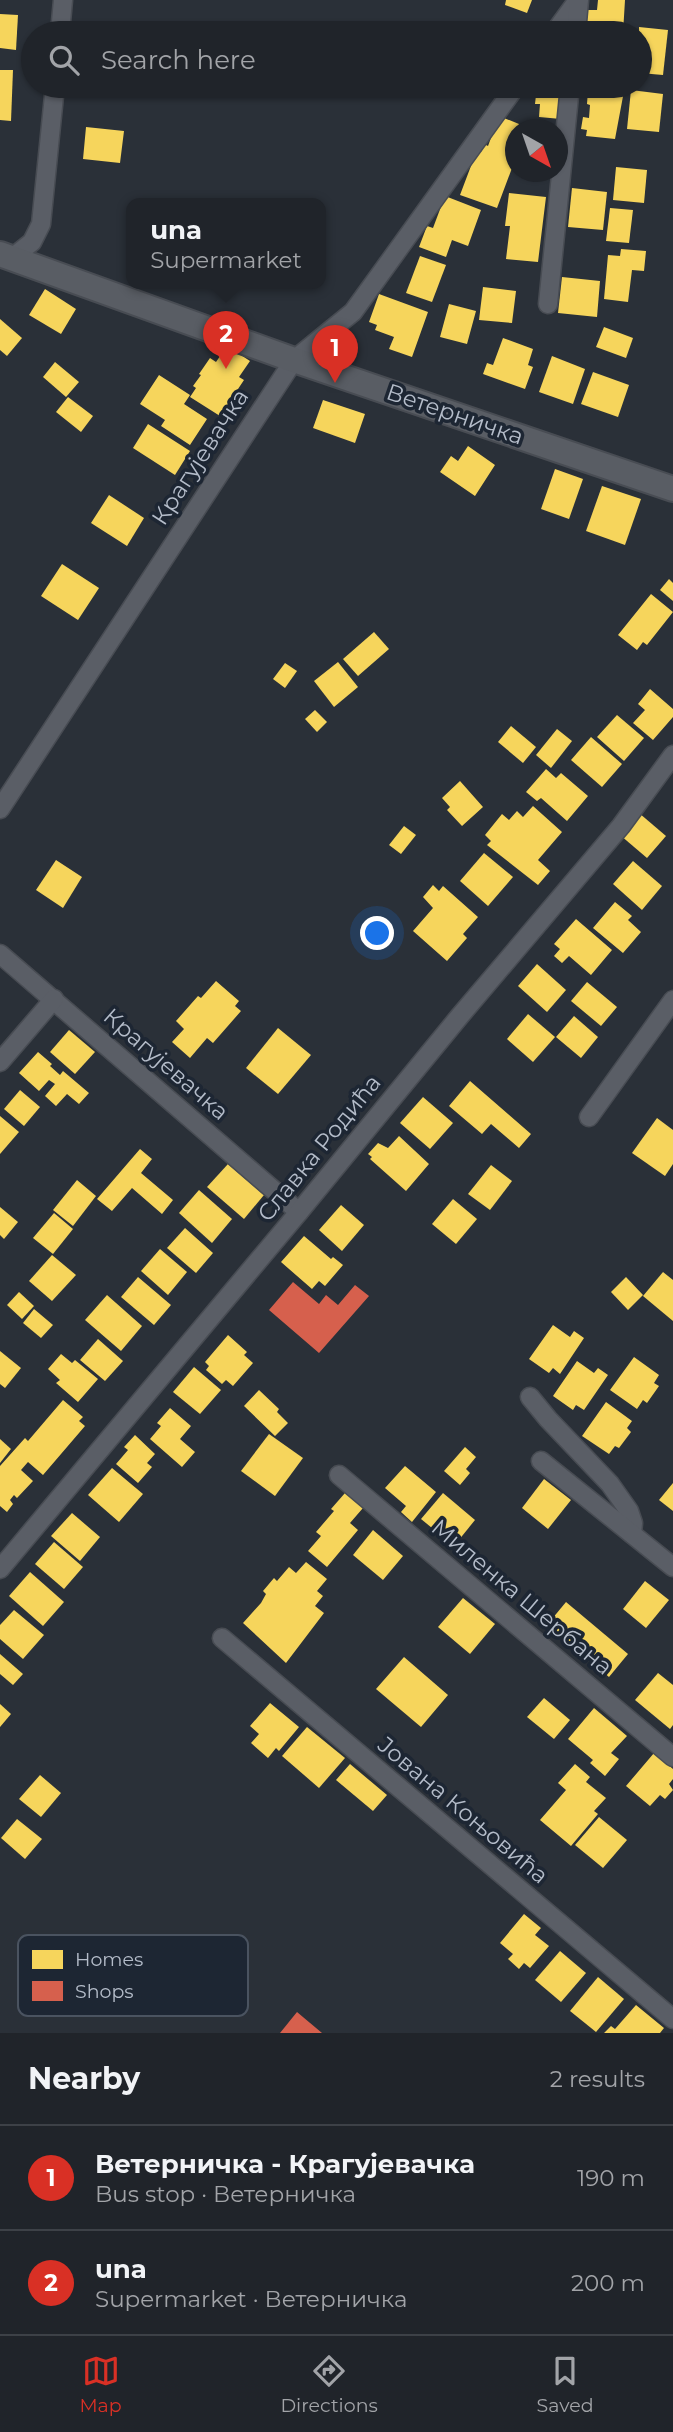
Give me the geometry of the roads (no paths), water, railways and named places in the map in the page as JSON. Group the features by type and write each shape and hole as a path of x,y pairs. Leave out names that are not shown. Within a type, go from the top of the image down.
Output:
{"street":[{"path":"61,21 63,0"},
{"path":"563,21 579,0"},
{"path":"577,21 579,0"},
{"path":"4,262 32,242 41,224 54,98"},
{"name":"Крагујевачка","path":"0,809 294,359 353,312 507,98"},
{"path":"548,304 569,98"},
{"name":"Ветерничка","path":"4,262 673,489"},
{"name":"Славка Родића","path":"1,1565 621,826 673,755"},
{"name":"Крагујевачка","path":"0,954 299,1212"},
{"path":"0,1062 54,999"},
{"path":"589,1117 673,1000"},
{"path":"530,1396 548,1419 610,1484 629,1511 633,1523 632,1534"},
{"path":"541,1461 673,1567"},
{"name":"Миленка Шербана","path":"339,1475 673,1756"},
{"name":"Јована Коњовића","path":"222,1638 673,2019"}],"place":[{"name":"una","path":"226,369"},
{"name":"Ветерничка - Крагујевачка","path":"335,383"}]}
